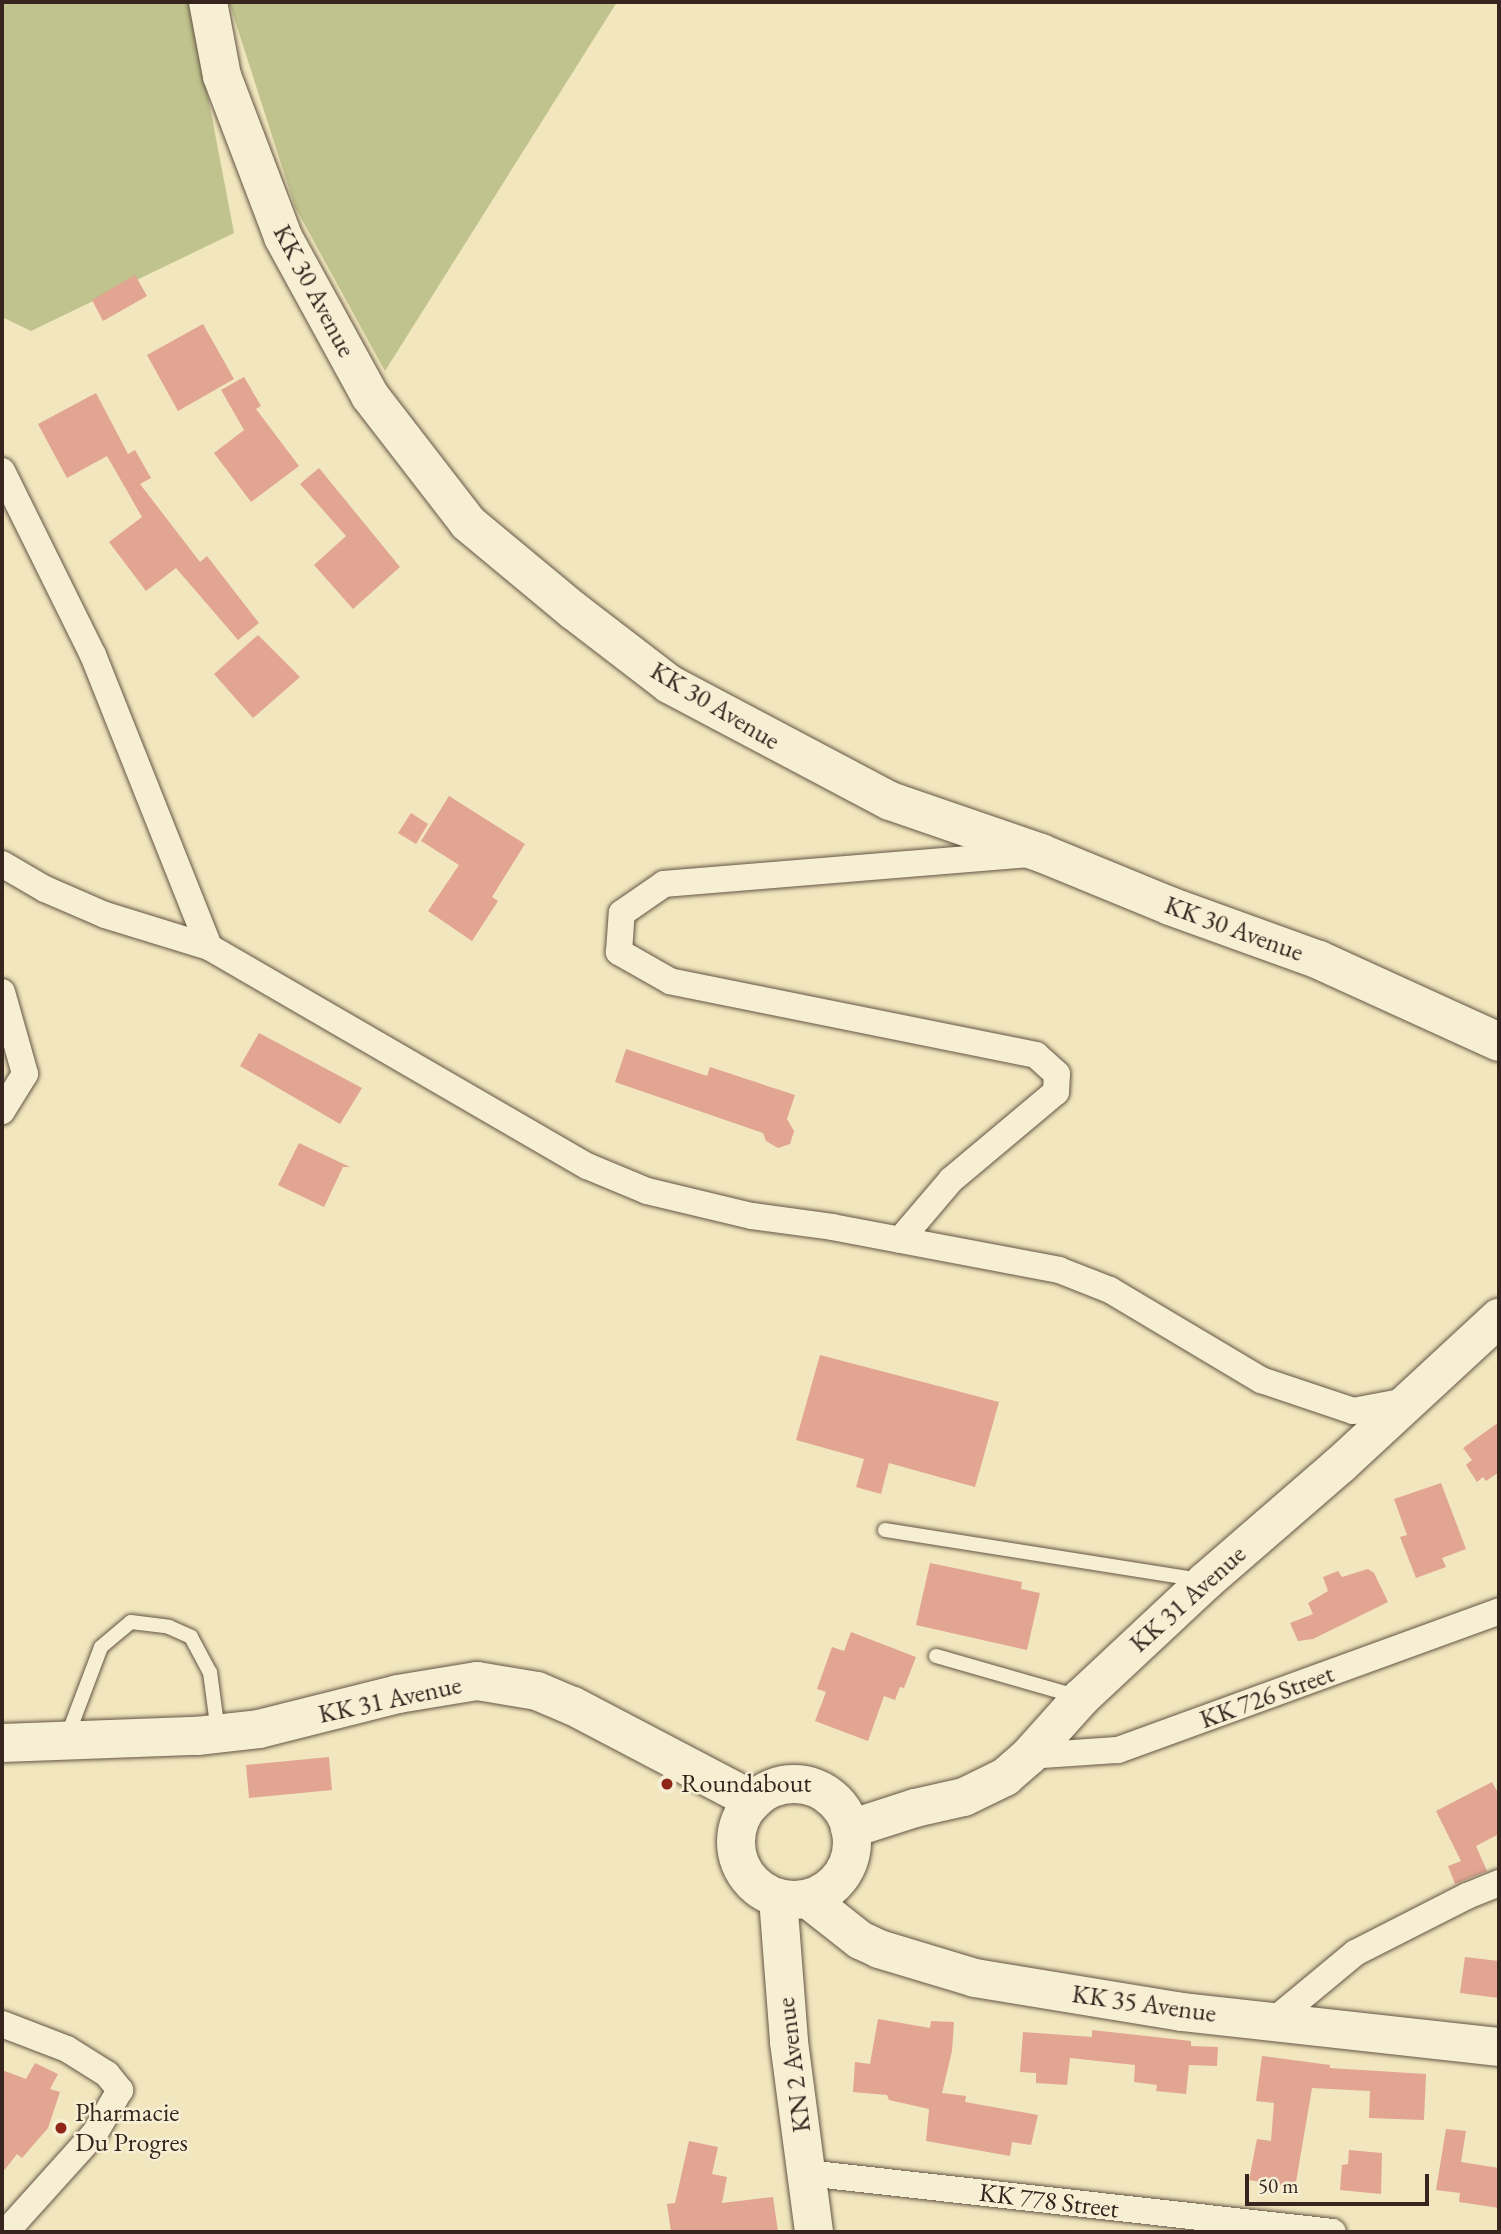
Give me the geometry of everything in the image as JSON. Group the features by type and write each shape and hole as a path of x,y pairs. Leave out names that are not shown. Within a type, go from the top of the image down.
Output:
{"main road":[{"name":"KK 30 Avenue","path":"208,2 222,76 283,237 370,396 468,523 669,684 890,801 1041,853 1170,906 1319,960 1499,1042"},
{"name":"KK 31 Avenue","path":"850,1829 982,1790 1005,1777 1029,1756 1081,1698 1206,1581 1412,1400 1499,1318"},
{"name":"KK 31 Avenue","path":"2,1743 218,1734 259,1729 398,1694 477,1681 537,1691 573,1706 754,1801"},
{"path":"780,1786 810,1787 836,1802 850,1829 850,1859 844,1873 834,1885 793,1898 752,1882 738,1856 738,1826 754,1801 780,1786"},
{"name":"KK 35 Avenue","path":"793,1898 860,1940 931,1967 996,1982 1169,2010 1499,2047"},
{"name":"KN 2 Avenue","path":"793,1898 789,2042 814,2232"}],"street":[{"path":"2,471 93,655 209,947"},
{"path":"900,1240 951,1180 1056,1092 1057,1074 1036,1055 670,981 620,952 622,913 664,884 1041,853"},
{"path":"2,864 45,889 105,915 209,947 587,1166 647,1191 752,1216 1059,1270 1110,1290 1261,1381 1353,1410 1412,1400"},
{"path":"2,992 25,1074 2,1111"},
{"name":"KK 726 Street","path":"1029,1756 1118,1750 1499,1611"},
{"path":"1272,2022 1355,1953 1466,1896 1499,1883"},
{"path":"2,2024 67,2049 107,2074 120,2090 95,2133 6,2232"},
{"name":"KK 778 Street","path":"807,2173 1333,2232"}],"lane":[{"path":"885,1530 1206,1581"},
{"path":"65,1741 101,1647 131,1622 169,1628 191,1637 210,1672 218,1734"},
{"path":"936,1656 1081,1698"}],"green space":[{"path":"2,2 190,2 234,233 31,331 2,317"},
{"path":"229,2 617,2 385,371 295,207"}],"building":[{"path":"135,275 147,296 103,321 92,300"},
{"path":"203,324 234,379 178,411 147,355"},
{"path":"244,377 261,406 256,409 299,466 251,502 214,453 244,430 221,390"},
{"path":"96,393 128,454 135,450 151,478 140,484 200,562 207,556 259,623 238,640 176,568 146,591 109,542 142,517 107,456 67,478 38,424"},
{"path":"319,468 400,567 353,609 314,565 346,536 300,484"},
{"path":"258,635 300,677 253,718 214,674"},
{"path":"449,796 525,844 492,897 498,901 472,941 428,911 459,865 421,841"},
{"path":"411,813 428,824 416,844 398,833"},
{"path":"259,1033 362,1088 340,1124 240,1066"},
{"path":"626,1049 707,1076 710,1067 795,1095 787,1119 794,1131 790,1144 778,1148 766,1141 763,1133 615,1082"},
{"path":"299,1143 350,1167 343,1167 324,1207 278,1185"},
{"path":"820,1355 999,1402 975,1487 889,1463 881,1494 856,1487 864,1459 796,1440"},
{"path":"1499,1422 1499,1472 1486,1481 1483,1477 1477,1482 1466,1465 1472,1460 1463,1448"},
{"path":"1441,1483 1466,1549 1442,1558 1446,1567 1416,1578 1400,1537 1407,1535 1394,1499"},
{"path":"930,1563 1022,1582 1021,1589 1040,1593 1027,1650 916,1625"},
{"path":"1368,1569 1374,1573 1388,1602 1313,1639 1298,1641 1290,1623 1313,1614 1308,1603 1328,1591 1323,1577 1338,1571 1342,1577"},
{"path":"851,1632 916,1657 904,1688 900,1687 895,1700 884,1696 868,1741 815,1721 826,1692 817,1689 832,1647 844,1651"},
{"path":"329,1757 332,1790 249,1798 246,1765"},
{"path":"1492,1782 1499,1795 1499,1834 1476,1846 1487,1871 1455,1884 1448,1866 1461,1861 1436,1811"},
{"path":"1465,1957 1499,1961 1499,1998 1460,1993"},
{"path":"878,2019 930,2028 931,2021 954,2022 952,2051 942,2093 966,2096 965,2102 1038,2115 1031,2145 1012,2142 1010,2156 926,2141 929,2109 889,2100 887,2095 853,2092 855,2062 870,2064"},
{"path":"1092,2030 1191,2041 1191,2046 1218,2047 1217,2066 1189,2065 1186,2094 1156,2091 1157,2085 1134,2082 1135,2065 1070,2058 1067,2085 1036,2083 1036,2073 1020,2072 1023,2032 1092,2037"},
{"path":"1262,2056 1330,2065 1330,2068 1426,2074 1424,2120 1369,2118 1370,2091 1312,2088 1295,2188 1249,2180 1257,2139 1271,2141 1274,2103 1256,2101"},
{"path":"35,2063 58,2074 50,2089 60,2092 48,2128 22,2158 17,2154 2,2173 2,2070 26,2079"},
{"path":"1446,2129 1466,2131 1461,2162 1499,2168 1499,2208 1459,2202 1460,2193 1436,2190"},
{"path":"689,2141 718,2147 712,2174 727,2177 722,2203 773,2197 778,2232 671,2232 667,2204 675,2203"},
{"path":"1349,2150 1382,2153 1381,2194 1340,2190 1342,2165 1348,2164"}],"place":[{"name":"Roundabout","path":"667,1784"},
{"name":"Pharmacie Du Progres","path":"61,2128"}]}
